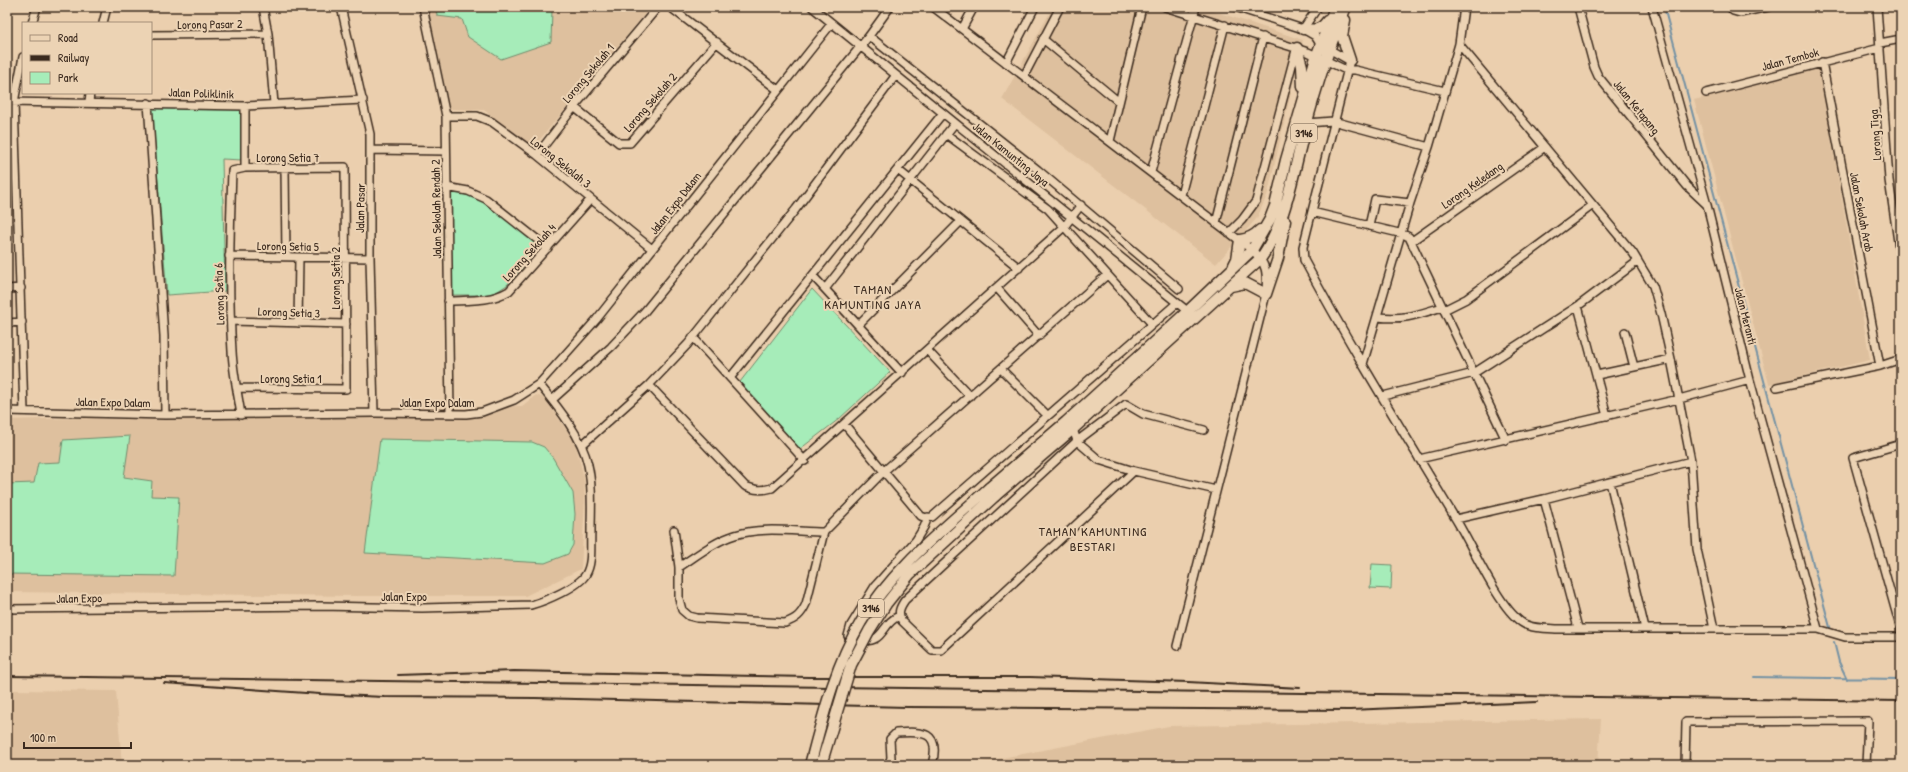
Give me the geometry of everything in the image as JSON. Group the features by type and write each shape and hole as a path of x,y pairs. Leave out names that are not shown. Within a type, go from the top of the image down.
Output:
{"main road":[{"name":"3146","path":"810,765 827,704 842,661 861,622 897,573 921,549 1073,429 1260,258 1276,232 1306,123 1330,49 1346,7"},
{"path":"1349,7 1342,36 1350,60"},
{"path":"1303,30 1320,29 1334,10"},
{"name":"3146","path":"821,765 851,665 868,631 886,604 910,574 992,492 1252,250 1270,219 1275,206 1293,136 1316,57 1334,10"},
{"path":"1293,136 1303,87 1302,66 1297,48"},
{"path":"1231,286 1245,283 1266,294 1273,276 1282,241 1286,220 1285,202"},
{"path":"1232,269 1237,259 1240,240 1256,235 1270,219"}],"street":[{"path":"32,22 37,7"},
{"path":"103,22 107,7"},
{"path":"263,7 268,34 274,104"},
{"name":"Jalan Pasar","path":"341,7 363,100 372,150 370,258 374,413"},
{"name":"Jalan Sekolah Rendah 2","path":"424,7 446,116 450,414"},
{"name":"Lorong Sekolah 1","path":"537,155 574,107 658,7"},
{"path":"670,7 778,90"},
{"name":"Jalan Kamunting Jaya","path":"812,7 1196,318"},
{"path":"552,400 611,347 645,311 869,36 890,7"},
{"path":"933,7 1240,240 1260,258 1266,269 1266,294 1177,646"},
{"path":"962,29 974,7"},
{"path":"1006,63 1035,7"},
{"path":"1024,76 1060,7"},
{"path":"1110,141 1142,7"},
{"path":"1165,7 1297,48 1346,70 1355,70 1445,91"},
{"path":"1151,172 1196,7"},
{"path":"1235,7 1303,30 1314,36 1320,44 1350,60 1355,70"},
{"path":"1303,30 1318,7"},
{"path":"1363,364 1378,317 1410,203 1429,147 1459,44 1464,7"},
{"name":"Jalan Ketapang","path":"1578,7 1594,67 1598,76 1687,186 1707,205"},
{"name":"Jalan Meranti","path":"1652,7 1707,205 1750,380 1818,630"},
{"path":"1730,7 1733,11 1740,13 1768,7"},
{"name":"Lorong Tiga","path":"1877,7 1889,180 1901,262"},
{"name":"Jalan Expo Dalam","path":"7,411 165,415 374,413 450,414 482,412 514,400 539,384 596,320 832,23"},
{"path":"1181,196 1226,25"},
{"name":"Lorong Pasar 2","path":"152,36 268,34"},
{"path":"869,36 1081,205 1179,289"},
{"path":"1216,223 1263,37"},
{"path":"1043,39 1119,102"},
{"name":"Jalan Tembok","path":"1706,93 1901,39"},
{"name":"Lorong Sekolah 2","path":"574,107 620,143 630,143 717,42"},
{"path":"1459,44 1638,261 1653,286 1671,360 1691,461 1697,549 1714,629"},
{"path":"1230,233 1242,220 1256,200 1297,48"},
{"path":"1350,60 1333,121 1303,247 1304,260 1363,364 1456,519 1503,602 1522,623 1531,627 1556,629 1818,630 1845,637 1901,637"},
{"path":"22,61 11,102 21,288 24,411"},
{"name":"Jalan Sekolah Arab","path":"1822,62 1880,366"},
{"path":"582,445 669,366 796,209 896,75"},
{"path":"89,102 90,94"},
{"name":"Jalan Poliklinik","path":"11,102 148,103 245,106 363,100"},
{"path":"148,103 164,336 165,415"},
{"path":"245,106 245,168"},
{"path":"730,378 943,113"},
{"name":"Lorong Sekolah 3","path":"446,116 477,116 486,118 537,155 590,200 652,249"},
{"path":"1306,123 1333,121 1429,147"},
{"path":"825,289 955,123"},
{"path":"946,134 1048,210 1152,324"},
{"name":"Lorong Keledang","path":"1412,241 1545,147"},
{"path":"372,150 446,151"},
{"name":"Lorong Setia 7","path":"232,171 245,168 346,167"},
{"name":"Lorong Setia 2","path":"346,167 346,389"},
{"path":"285,168 286,257"},
{"path":"898,170 1019,268"},
{"name":"Lorong Setia 6","path":"232,171 229,256 232,353 241,415"},
{"path":"446,187 468,191 486,199 548,248"},
{"path":"1369,226 1375,199 1410,203"},
{"name":"Lorong Sekolah 4","path":"448,301 490,300 500,297 508,291 548,248 590,200"},
{"path":"649,385 745,486 763,491 772,488 805,461 1064,227 1081,205"},
{"path":"1378,317 1397,319 1408,318 1443,308 1466,299 1593,205"},
{"path":"1312,212 1406,235 1412,241 1506,440"},
{"path":"858,325 961,221"},
{"name":"Lorong Setia 5","path":"229,256 370,258"},
{"path":"298,323 299,257"},
{"path":"1383,396 1474,373 1578,306 1638,261"},
{"path":"674,530 679,566 679,599 682,610 689,616 709,619 785,622 794,620 801,614 806,604 824,532 883,472 1107,275"},
{"path":"813,276 902,373"},
{"path":"7,290 21,288"},
{"path":"997,288 1039,336"},
{"path":"845,425 921,516 932,517 1177,303"},
{"path":"1578,306 1607,416"},
{"name":"Lorong Setia 3","path":"231,321 346,324"},
{"path":"7,323 22,322"},
{"path":"1624,332 1634,367"},
{"path":"693,337 805,461"},
{"path":"927,350 970,396"},
{"path":"1778,387 1880,366 1901,359"},
{"path":"1597,375 1671,360"},
{"path":"1001,369 1048,416"},
{"path":"1419,459 1679,399 1750,380"},
{"name":"Jalan Expo","path":"7,609 321,606 422,608 531,605 544,601 580,582 586,574 590,562 591,498 588,465 582,445 552,400 539,384"},
{"name":"Lorong Setia 1","path":"237,388 346,389"},
{"path":"1134,471 941,650 932,650 902,621 899,616 899,610 905,600 1077,441 1126,404 1143,414 1204,430"},
{"path":"1073,429 1077,441 1099,460 1134,471 1216,490"},
{"path":"1901,444 1853,458 1901,630"},
{"path":"1456,519 1544,499 1691,461"},
{"path":"1610,482 1645,629"},
{"path":"1544,499 1578,628"},
{"path":"899,616 890,622 878,637 870,642 850,638 848,636 851,625 875,586 916,540 928,517"},
{"path":"679,566 734,535 766,531 824,532"},
{"path":"1685,765 1686,722 1868,721 1866,765"},
{"path":"888,765 891,758 890,739 896,733 908,732 928,734 932,739 934,752 932,765"}],"shaded area":[{"path":"428,7 649,7 649,9 536,144 528,145 484,110 449,109"},
{"path":"1053,7 1201,7 1303,40 1268,193 1257,218 1216,264 1002,99"},
{"path":"1819,68 1870,360 1769,384 1694,100"},
{"path":"536,395 544,398 575,442 584,478 585,501 581,569 525,596 357,596 7,592 7,420 522,406"},
{"path":"7,690 116,691 122,765 7,765"},
{"path":"1601,719 1598,765 965,765 1169,726"}],"green space":[{"path":"436,7 540,7 540,9 552,10 551,42 501,59 468,37 462,19 437,16"},
{"path":"152,108 242,109 242,160 222,159 225,291 167,295"},
{"path":"451,192 464,194 488,204 542,244 507,285 489,295 451,295"},
{"path":"812,289 890,372 839,419 800,449 740,382"},
{"path":"130,436 124,477 152,481 151,496 179,497 174,576 7,574 7,484 34,483 38,463 60,462 63,440"},
{"path":"380,439 532,442 544,447 553,458 573,493 575,514 573,545 568,554 545,563 365,553"},
{"path":"1372,564 1392,565 1391,589 1370,588"}],"waterway":[{"path":"1664,7 1831,631"},
{"path":"1834,642 1839,662 1847,679"},
{"path":"1754,677 1901,679"},
{"path":"1898,765 1901,751"}],"railway":[{"path":"398,675 514,671 809,677 1030,677 1188,682 1300,688"},
{"path":"7,676 1901,701"},
{"path":"164,683 384,697 535,698 907,707 1350,710 1537,702"}],"district":[{"name":"TAMAN KAMUNTING JAYA","path":"873,296"},
{"name":"TAMAN KAMUNTING BESTARI","path":"1093,538"}]}
